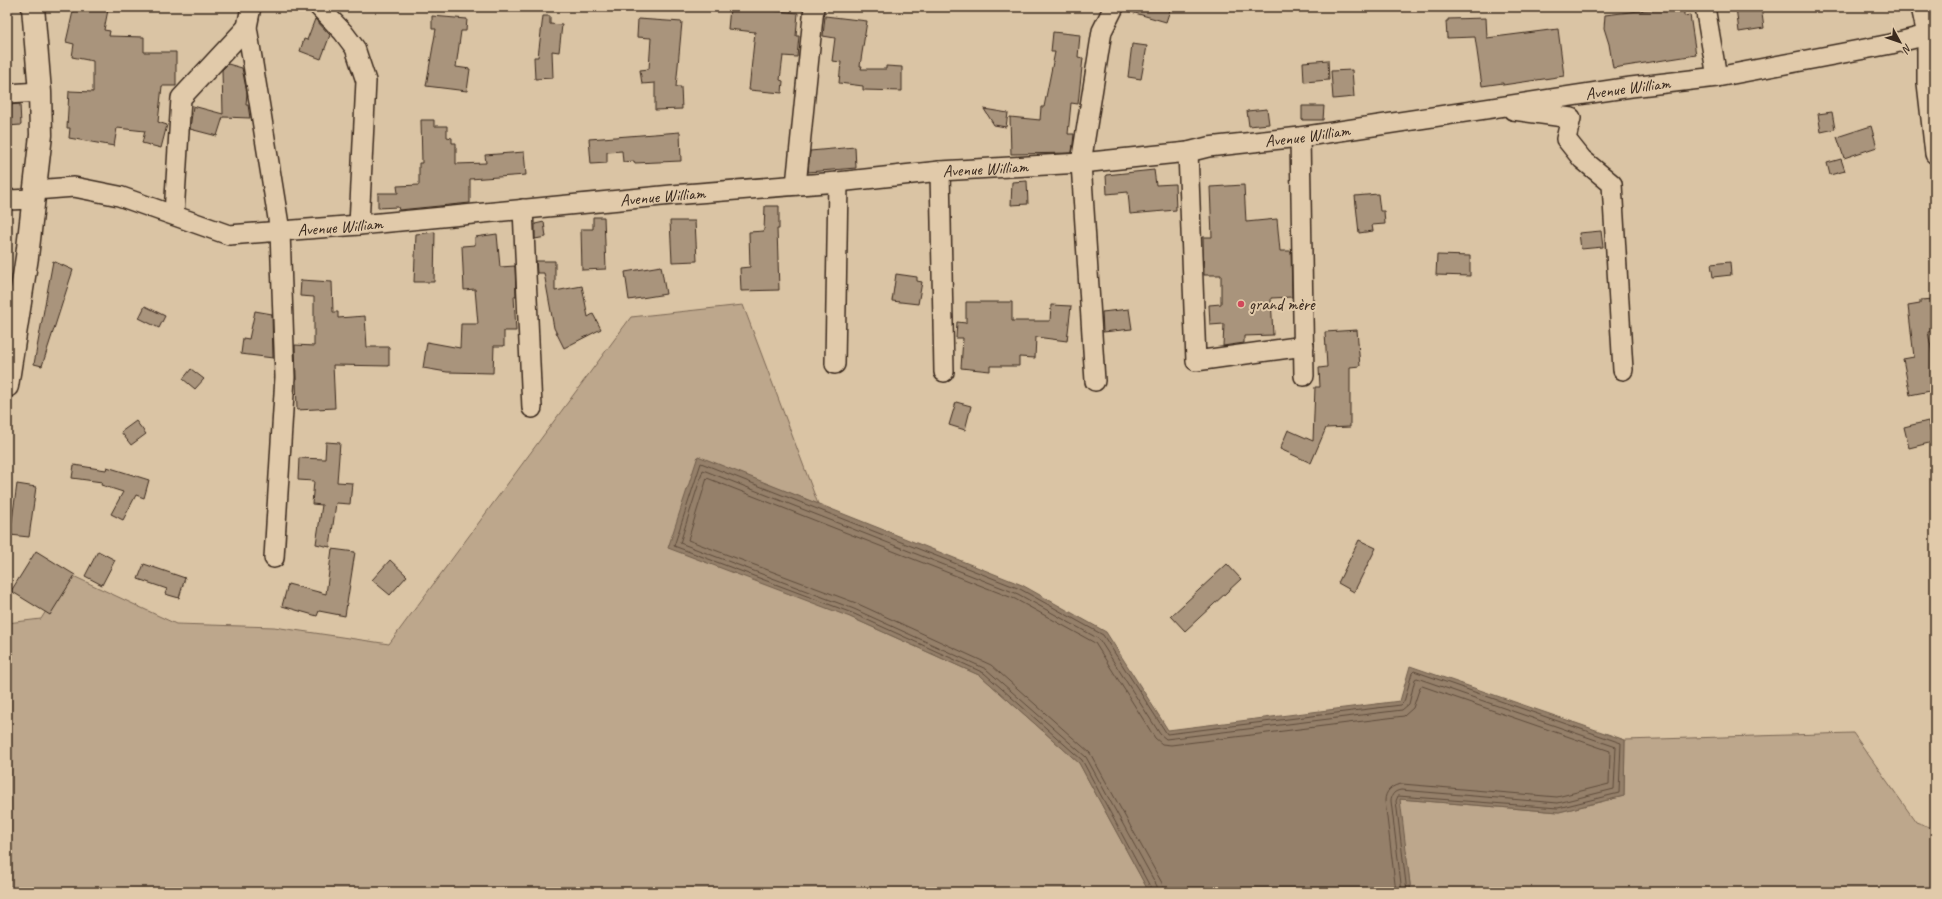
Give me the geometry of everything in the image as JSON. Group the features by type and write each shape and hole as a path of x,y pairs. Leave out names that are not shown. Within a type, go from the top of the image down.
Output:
{"highway":[{"path":"7,386 35,195 41,135 40,92 33,7"}],"street":[{"path":"251,7 247,27 280,231 285,377 274,558"},
{"path":"319,7 343,32 355,48 366,81 359,225"},
{"path":"796,185 814,7"},
{"path":"1095,381 1081,163 1102,31 1114,7"},
{"path":"1705,7 1717,76"},
{"path":"1921,7 1931,34 1927,83 1935,154"},
{"path":"174,214 181,98 247,27"},
{"name":"Avenue William","path":"7,200 74,188 119,196 230,234 359,225 838,182 940,171 1081,163 1188,152 1208,146 1300,137 1717,76 1891,44 1931,34"},
{"path":"7,94 40,92"},
{"path":"1497,107 1549,116 1571,118 1566,139 1582,159 1612,184 1623,370"},
{"path":"1300,137 1304,376"},
{"path":"1188,152 1196,361 1304,346"},
{"path":"940,171 944,372"},
{"path":"835,364 838,182"},
{"path":"524,209 532,408"}],"shaded area":[{"path":"743,305 818,504 698,457 850,617 981,676 1079,763 1149,892 7,892 7,623 41,619 69,574 176,624 274,627 389,644 631,317"},
{"path":"1853,733 1916,822 1935,829 1935,892 1411,892 1399,799 1559,812 1624,796 1625,740"}],"water":[{"path":"698,456 1022,585 1106,632 1168,730 1400,701 1410,666 1625,740 1624,796 1559,812 1400,799 1411,892 1149,892 1079,763 981,676 850,617 668,548"}],"building":[{"path":"74,7 93,7 108,10 104,30 110,31 109,36 144,37 144,52 176,52 176,86 162,86 158,122 167,125 161,148 142,143 145,131 117,128 114,146 69,138 70,128 67,128 69,91 93,92 93,61 72,57 74,44 66,42"},
{"path":"1128,7 1171,7 1166,22 1128,11"},
{"path":"1684,7 1684,16 1690,15 1696,55 1613,68 1609,44 1604,28 1605,15"},
{"path":"1736,7 1761,7 1764,28 1739,32"},
{"path":"730,8 749,10 750,8 798,13 796,36 799,36 797,57 783,56 780,80 783,81 782,93 749,90 755,32 728,29"},
{"path":"432,16 467,19 466,31 461,31 456,67 470,69 467,91 426,86 436,29 432,29"},
{"path":"543,16 550,16 550,24 562,25 559,52 552,51 553,78 535,79 534,57 538,57"},
{"path":"825,16 867,21 860,66 862,66 861,69 886,69 886,66 902,67 902,91 863,90 863,86 839,83 841,62 832,61 835,38 823,36"},
{"path":"1486,18 1487,38 1558,29 1564,76 1503,85 1503,83 1482,86 1475,37 1447,38 1446,21 1448,21 1448,19"},
{"path":"315,19 330,35 321,59 300,51 304,39 307,40"},
{"path":"638,19 682,22 676,87 681,87 682,109 655,110 655,83 642,84 640,70 649,69 651,38 637,37"},
{"path":"1053,32 1080,35 1078,57 1083,58 1078,104 1071,103 1068,134 1074,134 1072,153 1011,154 1010,117 1040,120 1041,107 1044,107 1055,52 1051,52"},
{"path":"1132,44 1147,46 1141,79 1128,77"},
{"path":"1328,60 1329,80 1304,82 1303,62"},
{"path":"228,64 242,68 247,93 246,105 248,105 250,118 223,117 217,136 190,129 193,106 223,114 222,70"},
{"path":"1352,70 1354,97 1333,99 1331,71"},
{"path":"20,104 21,125 7,126 7,105"},
{"path":"1302,106 1324,106 1323,120 1302,120"},
{"path":"984,109 1008,113 1006,127 994,125"},
{"path":"1267,109 1269,124 1249,126 1247,111"},
{"path":"1832,112 1835,129 1821,132 1818,114"},
{"path":"421,120 434,120 434,126 447,126 447,137 452,138 452,143 456,143 456,164 486,163 485,155 524,152 526,175 470,179 470,203 399,210 398,207 378,208 378,193 398,193 397,186 419,185 419,163 422,163"},
{"path":"1871,126 1877,147 1844,158 1837,137"},
{"path":"680,132 681,161 635,163 634,161 623,162 622,151 607,152 607,163 591,164 589,139"},
{"path":"855,147 856,168 808,172 810,151"},
{"path":"1841,159 1845,171 1830,175 1827,163"},
{"path":"1154,170 1156,185 1175,184 1176,210 1130,214 1128,192 1107,194 1106,175"},
{"path":"1027,181 1028,204 1011,205 1012,182"},
{"path":"1244,185 1246,222 1277,219 1280,251 1291,251 1292,297 1271,298 1273,335 1244,336 1244,343 1223,346 1224,324 1210,325 1209,305 1221,304 1221,275 1204,275 1203,237 1212,237 1210,187"},
{"path":"1378,194 1380,211 1384,211 1385,224 1372,225 1373,231 1359,233 1355,196"},
{"path":"765,206 779,206 779,229 777,229 779,290 741,291 740,268 750,267 749,232 764,231"},
{"path":"593,217 604,217 606,269 582,270 581,229 593,229"},
{"path":"670,221 695,221 697,261 672,262"},
{"path":"544,222 546,237 535,239 535,224"},
{"path":"1601,231 1603,247 1581,249 1579,233"},
{"path":"435,232 434,282 414,282 416,234"},
{"path":"497,234 500,267 515,266 516,296 514,296 516,331 504,331 504,346 494,346 493,373 447,372 423,368 427,342 460,348 461,324 478,324 475,289 464,290 462,246 475,245 475,237"},
{"path":"1437,255 1470,256 1470,276 1436,275"},
{"path":"53,261 73,270 42,366 34,364"},
{"path":"536,261 555,261 555,291 582,286 588,317 593,314 601,329 564,348 554,328 544,273 537,273"},
{"path":"1730,262 1731,275 1713,277 1711,264"},
{"path":"661,266 666,294 629,300 625,272"},
{"path":"896,274 917,277 917,281 922,282 918,304 892,301"},
{"path":"301,280 332,282 333,312 338,312 338,318 365,316 367,347 389,347 389,366 333,365 335,408 297,410 295,345 314,346 314,297 300,296"},
{"path":"1935,299 1935,331 1928,332 1935,367 1935,390 1910,395 1903,359 1914,357 1908,306 1920,304 1920,300"},
{"path":"966,302 1012,302 1012,321 1050,321 1051,305 1071,306 1067,341 1036,337 1035,358 1019,357 1019,366 990,366 990,371 961,368 963,338 956,338 957,322 966,323"},
{"path":"145,306 165,316 159,328 139,318"},
{"path":"1129,309 1132,329 1103,332 1102,312"},
{"path":"255,311 272,314 273,358 241,354 243,338 249,339"},
{"path":"1357,330 1360,366 1350,367 1350,427 1326,428 1311,463 1280,449 1288,430 1313,441 1315,387 1320,387 1319,368 1327,367 1325,332"},
{"path":"191,369 204,379 195,389 183,379"},
{"path":"956,402 971,406 965,430 949,425"},
{"path":"136,421 146,434 131,445 121,432"},
{"path":"1928,421 1933,442 1909,448 1904,427"},
{"path":"326,442 340,443 337,482 352,483 350,504 336,503 330,547 316,544 322,505 312,504 314,481 298,480 299,458 325,459"},
{"path":"74,465 106,470 107,467 149,480 144,498 136,495 123,520 111,514 123,492 101,485 102,482 72,478"},
{"path":"17,484 36,487 29,537 10,535"},
{"path":"1359,540 1376,548 1354,592 1338,583"},
{"path":"332,549 355,552 345,616 319,611 317,616 282,606 288,584 326,594"},
{"path":"36,551 75,575 50,615 11,591"},
{"path":"98,551 115,560 102,585 85,576"},
{"path":"390,560 407,576 390,595 372,580"},
{"path":"144,564 185,578 179,598 165,594 167,589 138,579"},
{"path":"1227,564 1241,579 1185,631 1171,616"}],"place":[{"name":"grand mère","path":"1241,304"}]}
